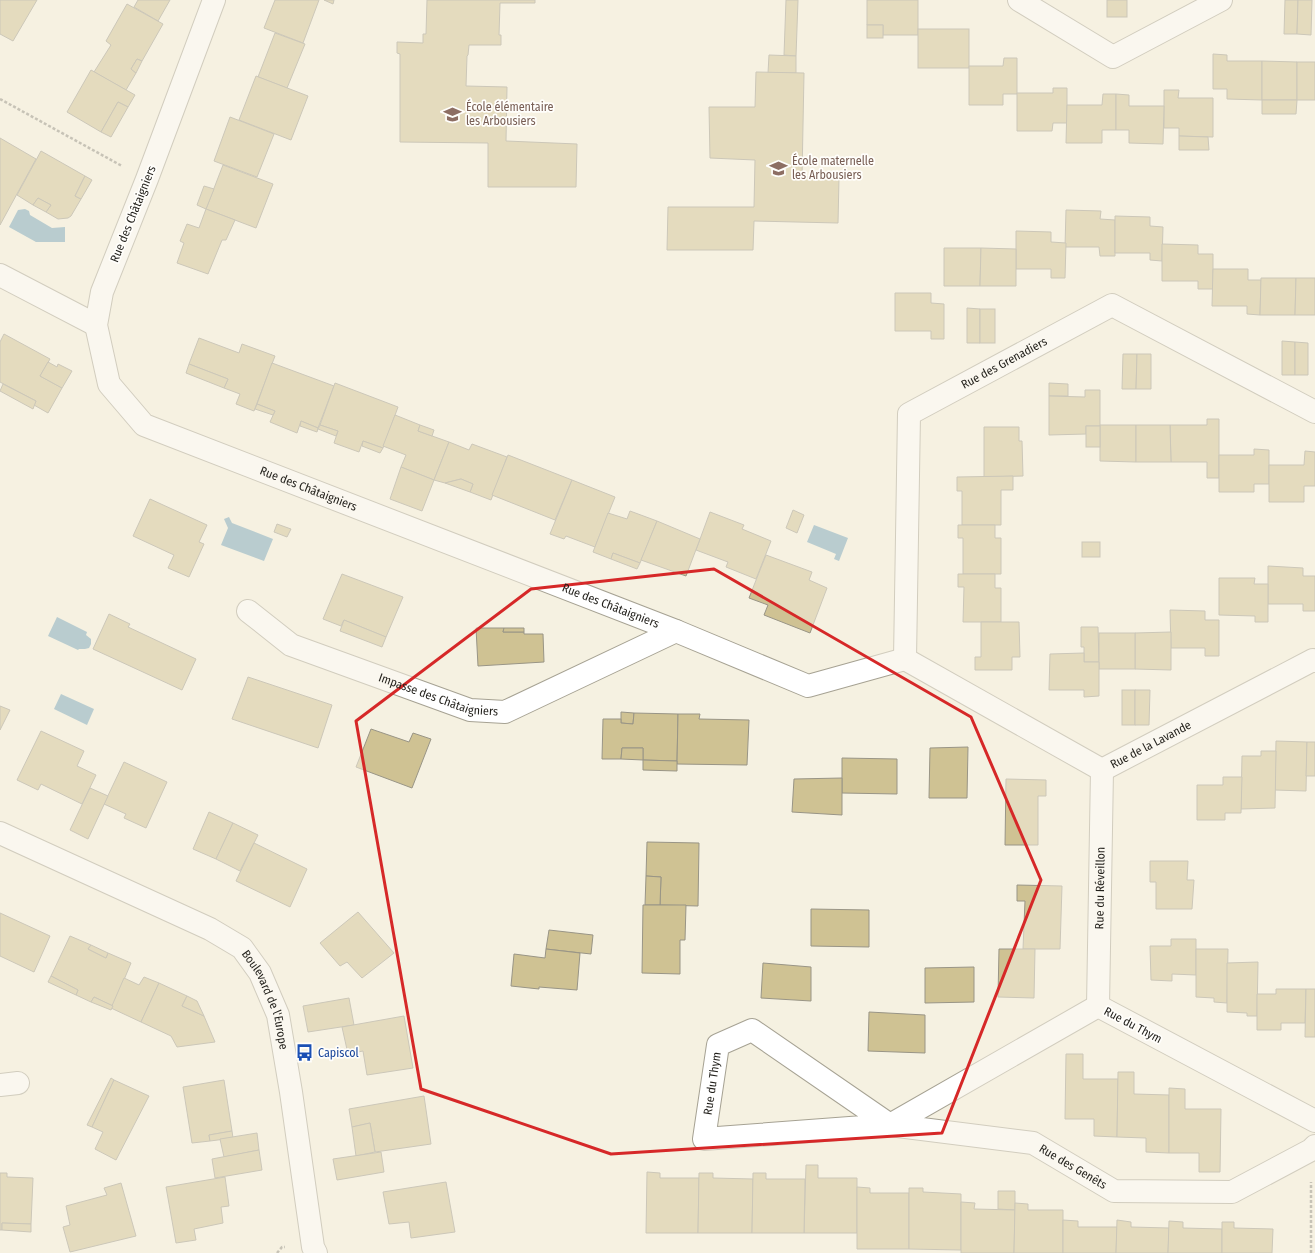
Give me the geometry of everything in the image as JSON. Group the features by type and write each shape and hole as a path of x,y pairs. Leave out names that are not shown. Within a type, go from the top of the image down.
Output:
{"street":[{"name":"Rue des Châtaigniers","path":"214,0 147,179 102,292 96,325 110,384 144,425 676,631 808,686 905,659"},
{"path":"1019,0 1113,57 1221,0"},
{"path":"0,275 96,325"},
{"name":"Rue des Grenadiers","path":"905,659 909,414 1112,305 1315,412"},
{"name":"Impasse des Châtaigniers","path":"248,611 291,645 470,710 505,712 676,631"},
{"name":"Rue de la Lavande","path":"905,659 1102,770 1313,660 1315,661"},
{"name":"Rue du Réveillon","path":"1098,1006 1102,770"},
{"name":"Boulevard de l'Europe","path":"0,833 210,929 242,948 260,973 278,1015 291,1092 313,1251"},
{"name":"Rue du Thym","path":"890,1125 752,1030 718,1045 704,1139 890,1125 1098,1006 1315,1121"},
{"name":"Rue des Genêts","path":"890,1125 1033,1143 1114,1191 1232,1192 1313,1148"}],"path":[{"path":"0,99 147,179"},
{"path":"1311,1253 1313,1148"}],"highlighted area":[{"path":"714,569 971,717 1041,880 942,1133 611,1154 421,1089 356,721 531,589"}],"water":[{"path":"25,209 29,211 30,215 52,228 65,227 65,242 36,242 9,227 18,210"},
{"path":"229,517 232,523 273,539 264,561 221,545 228,528 224,519"},
{"path":"814,525 848,538 839,561 834,559 836,554 807,542"},
{"path":"57,617 87,632 86,635 91,639 89,648 78,650 48,636"},
{"path":"61,694 94,709 87,725 54,709"}],"building":[{"path":"0,0 37,0 13,41 0,34"},
{"path":"138,0 170,0 158,21 134,7"},
{"path":"275,0 319,0 303,43 264,28"},
{"path":"324,0 334,0 333,4"},
{"name":"École élémentaire les Arbousiers","path":"427,0 535,0 535,3 500,3 499,35 501,35 501,45 469,45 466,86 507,87 506,141 577,144 576,187 488,187 488,143 400,142 400,54 397,53 397,42 423,43 423,34 426,34"},
{"path":"786,0 798,0 796,56 784,55"},
{"path":"867,0 918,0 918,35 883,35 883,25 867,25"},
{"path":"1107,0 1127,0 1127,17 1107,17"},
{"path":"1285,0 1298,0 1297,34 1284,34"},
{"path":"1298,0 1312,0 1311,35 1297,34"},
{"path":"127,4 163,24 142,61 137,59 131,69 136,73 126,90 94,72 111,45 106,41"},
{"path":"867,25 883,25 883,38 867,38"},
{"path":"918,29 969,29 969,68 918,68"},
{"path":"275,33 305,44 287,88 258,77"},
{"path":"1213,54 1227,55 1227,61 1262,61 1262,100 1227,99 1227,89 1213,89"},
{"path":"769,55 796,56 796,73 768,73"},
{"path":"1004,58 1017,58 1017,94 1003,94 1003,105 969,105 969,66 1003,66"},
{"path":"137,59 142,61 136,73 131,69"},
{"path":"1262,61 1297,62 1297,100 1262,100"},
{"path":"1297,62 1315,62 1315,100 1297,100"},
{"path":"91,70 135,95 128,107 118,102 101,132 67,112"},
{"name":"École maternelle les Arbousiers","path":"756,72 804,73 802,177 839,178 838,223 754,221 753,250 667,250 668,207 754,207 755,160 710,158 709,107 755,107"},
{"path":"256,76 308,96 291,140 239,120"},
{"path":"1053,88 1067,88 1067,123 1053,123 1052,131 1017,131 1017,93 1053,93"},
{"path":"1164,90 1179,90 1178,98 1213,98 1213,137 1179,136 1179,128 1164,128"},
{"path":"1103,94 1116,94 1116,130 1102,130 1102,143 1066,143 1067,105 1102,105"},
{"path":"1116,94 1129,95 1129,106 1164,106 1163,144 1129,143 1129,130 1116,130"},
{"path":"1262,100 1297,100 1296,114 1262,114"},
{"path":"118,102 128,107 111,137 101,132"},
{"path":"230,117 274,134 257,177 214,161"},
{"path":"1179,136 1208,137 1209,150 1179,150"},
{"path":"0,138 36,159 0,225"},
{"path":"41,151 85,176 75,196 81,199 71,216 68,218 58,219 46,212 51,205 38,198 33,205 17,195"},
{"path":"223,165 273,184 256,228 206,209"},
{"path":"85,176 92,180 81,199 75,196"},
{"path":"204,186 214,189 206,209 197,205"},
{"path":"38,198 51,205 46,212 33,205"},
{"path":"206,209 235,220 226,240 222,240 208,274 177,263 184,243 180,241 187,224 199,228"},
{"path":"1066,210 1101,211 1100,219 1115,220 1115,256 1100,256 1099,247 1065,247"},
{"path":"1115,216 1150,217 1150,226 1163,227 1162,261 1150,260 1150,253 1115,253"},
{"path":"1016,231 1051,232 1051,242 1066,243 1065,278 1051,278 1051,269 1016,269"},
{"path":"1162,244 1198,245 1198,254 1213,254 1213,289 1198,289 1198,281 1162,281"},
{"path":"944,248 981,248 980,286 944,286"},
{"path":"981,248 1016,249 1016,286 980,286"},
{"path":"1213,269 1248,269 1248,280 1261,280 1260,315 1247,314 1247,306 1212,306"},
{"path":"1261,278 1296,278 1295,315 1260,315"},
{"path":"1296,278 1315,278 1315,315 1295,315"},
{"path":"895,293 931,293 931,303 944,304 944,339 931,339 931,331 895,331"},
{"path":"967,308 980,309 980,343 967,343"},
{"path":"980,309 995,309 995,343 980,343"},
{"path":"4,334 50,359 40,376 62,388 48,413 34,405 36,401 0,382 0,342"},
{"path":"199,338 239,353 242,344 275,356 254,411 236,404 240,394 224,388 228,379 189,364"},
{"path":"1282,341 1295,342 1295,375 1282,375"},
{"path":"1295,342 1308,343 1308,375 1295,375"},
{"path":"1123,354 1137,354 1136,389 1122,389"},
{"path":"1137,354 1151,354 1151,389 1136,389"},
{"path":"48,362 57,367 58,364 72,371 62,388 40,376"},
{"path":"272,363 334,386 318,428 301,421 297,433 270,422 275,411 257,404"},
{"path":"189,364 228,379 224,388 186,373"},
{"path":"335,383 398,407 383,448 363,441 359,452 334,443 338,431 320,425"},
{"path":"1049,383 1068,384 1068,396 1049,396"},
{"path":"3,384 36,401 33,409 0,391"},
{"path":"1085,390 1100,390 1100,426 1086,426 1086,434 1049,435 1049,396 1085,397"},
{"path":"257,404 275,411 273,415 255,409"},
{"path":"395,415 420,425 418,431 449,442 434,480 401,467 406,455 383,446"},
{"path":"1207,419 1219,419 1219,478 1207,478 1207,462 1171,462 1170,425 1207,425"},
{"path":"301,421 318,428 317,432 300,426"},
{"path":"320,425 338,431 336,436 318,429"},
{"path":"420,425 434,430 432,436 418,431"},
{"path":"1100,425 1136,425 1136,462 1100,461"},
{"path":"1136,425 1170,425 1171,462 1136,462"},
{"path":"1086,426 1100,426 1100,447 1086,447"},
{"path":"984,427 1019,427 1019,441 1022,441 1023,476 984,477"},
{"path":"363,441 383,448 380,453 362,446"},
{"path":"449,442 469,450 472,444 507,457 491,500 470,492 473,484 461,479 445,483 434,480"},
{"path":"1254,449 1269,450 1269,484 1254,484 1254,492 1219,492 1219,455 1254,455"},
{"path":"1305,451 1315,452 1315,486 1304,486 1304,502 1269,502 1269,465 1304,465"},
{"path":"508,455 572,480 555,520 492,495"},
{"path":"401,467 434,480 422,511 390,499"},
{"path":"1013,476 1013,490 1001,490 1001,525 962,525 962,491 957,491 957,477"},
{"path":"461,479 473,484 470,492 445,483"},
{"path":"572,480 615,497 595,547 566,536 564,539 550,534"},
{"path":"150,499 207,525 199,542 204,544 189,577 168,568 174,555 133,536"},
{"path":"793,510 804,515 797,533 786,528"},
{"path":"630,511 657,521 640,563 613,553 611,559 593,552 608,513 627,519"},
{"path":"710,512 744,525 742,529 771,541 756,579 726,567 728,562 696,550"},
{"path":"657,521 700,539 686,576 641,560"},
{"path":"277,524 291,529 287,537 274,532"},
{"path":"958,525 995,525 995,538 1001,538 1001,574 963,574 963,538 958,538"},
{"path":"1082,542 1100,542 1100,557 1082,557"},
{"path":"613,553 640,563 637,569 611,559"},
{"path":"766,555 812,572 809,580 827,588 810,633 764,615 768,605 749,598"},
{"path":"1268,566 1303,568 1303,576 1315,576 1315,611 1303,611 1303,604 1268,604"},
{"path":"342,574 403,597 386,637 344,620 341,626 323,619"},
{"path":"958,574 995,574 995,588 1001,588 1001,622 963,622 964,587 958,587"},
{"path":"1219,578 1255,578 1254,584 1268,584 1268,622 1255,622 1255,616 1219,615"},
{"path":"1170,610 1205,611 1205,620 1219,620 1219,656 1205,656 1205,648 1171,648"},
{"path":"109,614 130,624 128,627 196,659 182,690 93,649"},
{"path":"344,620 386,637 382,647 340,631"},
{"path":"981,622 1019,622 1020,657 1012,657 1012,670 975,670 975,657 981,657"},
{"path":"1081,627 1098,627 1099,662 1084,662 1084,647 1081,647"},
{"path":"476,628 504,628 503,632 543,634 544,662 478,666"},
{"path":"504,628 524,628 524,632 503,632"},
{"path":"1171,632 1171,670 1135,669 1135,633"},
{"path":"1099,633 1135,633 1135,669 1099,669"},
{"path":"1084,653 1084,662 1099,662 1099,696 1084,697 1084,690 1049,690 1050,654"},
{"path":"248,677 332,705 318,748 232,719"},
{"path":"1122,690 1135,690 1135,725 1122,725"},
{"path":"1135,690 1150,690 1149,725 1135,725"},
{"path":"0,706 10,710 0,730"},
{"path":"621,712 634,713 633,724 621,723"},
{"path":"634,713 678,714 677,761 643,760 643,748 622,748 621,759 602,759 603,719 621,719 621,723 633,724"},
{"path":"678,714 700,714 699,719 749,720 747,765 677,764"},
{"path":"371,729 409,742 413,733 431,739 412,788 356,767"},
{"path":"41,731 84,751 77,766 96,775 82,804 41,784 38,790 17,780"},
{"path":"1276,741 1307,742 1306,791 1275,790"},
{"path":"1307,742 1315,742 1315,776 1306,776"},
{"path":"968,747 967,798 929,798 930,748"},
{"path":"622,748 643,748 643,760 621,759"},
{"path":"1261,751 1276,751 1275,808 1241,809 1242,756 1261,756"},
{"path":"842,758 897,759 897,794 842,793"},
{"path":"643,760 677,761 677,771 643,770"},
{"path":"124,762 167,782 146,828 124,818 126,814 104,804"},
{"path":"1223,777 1242,777 1241,813 1225,813 1225,820 1197,820 1197,785 1223,785"},
{"path":"842,778 842,815 792,812 794,779"},
{"path":"1006,779 1046,780 1046,796 1038,796 1038,845 1005,845"},
{"path":"90,788 108,796 88,839 70,830"},
{"path":"209,812 233,823 216,859 193,849"},
{"path":"233,823 258,835 240,871 216,859"},
{"path":"647,842 699,843 698,906 660,905 661,877 646,876"},
{"path":"254,843 307,869 290,907 236,881"},
{"path":"1150,861 1188,861 1187,880 1194,880 1192,909 1156,909 1156,882 1150,882"},
{"path":"646,876 661,877 660,905 645,905"},
{"path":"1017,885 1062,886 1060,949 1023,949 1025,901 1017,901"},
{"path":"643,905 686,905 685,940 680,940 680,974 642,973"},
{"path":"811,909 869,910 869,947 811,946"},
{"path":"358,912 394,953 362,978 347,962 340,966 320,943"},
{"path":"0,913 50,936 34,972 0,956"},
{"path":"549,930 593,935 591,954 546,949"},
{"path":"70,936 91,945 88,949 106,958 108,953 131,963 113,1006 94,997 91,1002 76,995 78,990 51,976"},
{"path":"1171,939 1196,939 1196,975 1172,974 1172,981 1151,980 1150,946 1171,946"},
{"path":"91,945 108,953 106,958 88,949"},
{"path":"546,949 580,953 577,990 539,987 539,989 511,986 514,954 545,958"},
{"path":"999,949 1035,949 1034,998 998,997"},
{"path":"1196,949 1228,949 1227,1003 1214,1002 1214,998 1196,997"},
{"path":"1258,962 1257,1016 1247,1016 1247,1013 1227,1012 1227,963"},
{"path":"763,963 811,967 811,1001 761,998"},
{"path":"974,967 974,1002 925,1003 925,968"},
{"path":"51,976 78,990 76,995 48,982"},
{"path":"144,977 159,983 141,1022 111,1008 124,978 139,985"},
{"path":"159,983 187,996 182,1006 204,1016 215,1042 177,1047 171,1036 141,1022"},
{"path":"1276,989 1306,989 1305,1023 1281,1023 1281,1030 1257,1030 1257,994 1276,994"},
{"path":"1306,989 1315,989 1315,1037 1305,1037"},
{"path":"187,996 197,1001 204,1016 182,1006"},
{"path":"94,997 113,1006 111,1010 91,1002"},
{"path":"349,998 354,1025 308,1032 303,1006"},
{"path":"869,1012 925,1015 925,1053 868,1051"},
{"path":"404,1016 413,1068 367,1075 363,1051 348,1054 342,1027"},
{"path":"1066,1054 1083,1054 1083,1079 1118,1079 1117,1137 1094,1136 1094,1119 1065,1119"},
{"path":"1118,1072 1134,1072 1134,1094 1169,1095 1169,1153 1146,1152 1146,1138 1117,1137"},
{"path":"111,1078 114,1080 92,1127 87,1125"},
{"path":"114,1080 149,1096 116,1160 95,1149 103,1132 92,1127"},
{"path":"224,1080 232,1131 209,1135 210,1141 192,1143 183,1087"},
{"path":"1169,1088 1185,1089 1185,1109 1221,1109 1220,1172 1199,1172 1199,1153 1169,1153"},
{"path":"424,1096 431,1144 375,1152 370,1123 352,1127 349,1109"},
{"path":"370,1123 375,1152 356,1156 352,1127"},
{"path":"232,1131 233,1138 210,1141 209,1135"},
{"path":"257,1133 259,1150 224,1157 220,1139"},
{"path":"259,1150 262,1170 215,1178 212,1159"},
{"path":"381,1152 384,1172 337,1180 333,1159"},
{"path":"806,1165 818,1165 818,1178 857,1178 857,1233 804,1233"},
{"path":"647,1172 660,1173 660,1178 699,1178 698,1233 646,1233"},
{"path":"0,1173 7,1173 7,1177 33,1178 31,1224 2,1223 2,1230 0,1230"},
{"path":"699,1173 713,1173 713,1178 753,1179 752,1233 698,1233"},
{"path":"753,1173 766,1173 766,1179 805,1179 804,1233 752,1233"},
{"path":"225,1177 229,1206 221,1207 223,1223 194,1229 196,1240 176,1243 166,1187"},
{"path":"446,1182 455,1232 411,1238 409,1222 389,1224 383,1192"},
{"path":"121,1183 136,1236 70,1252 63,1227 70,1225 66,1206 107,1195 104,1188"},
{"path":"857,1187 870,1188 870,1193 909,1193 909,1249 857,1249"},
{"path":"909,1188 923,1188 923,1192 961,1194 961,1250 909,1249"},
{"path":"998,1191 1015,1191 1015,1210 998,1209"},
{"path":"961,1202 975,1203 974,1209 1015,1210 1014,1253 961,1253"},
{"path":"1015,1203 1028,1204 1028,1210 1063,1210 1063,1253 1014,1253"},
{"path":"1063,1220 1078,1221 1078,1227 1117,1227 1116,1253 1063,1253"},
{"path":"1117,1220 1131,1222 1131,1227 1169,1228 1168,1253 1116,1253"},
{"path":"1169,1221 1183,1222 1183,1228 1222,1229 1222,1253 1168,1253"},
{"path":"1222,1222 1234,1222 1234,1228 1273,1229 1272,1253 1222,1253"},
{"path":"2,1223 31,1224 31,1232 2,1230"}],"place":[{"name":"École élémentaire les Arbousiers","path":"453,114"},
{"name":"École maternelle les Arbousiers","path":"779,168"},
{"name":"Capiscol","path":"305,1053"}]}
